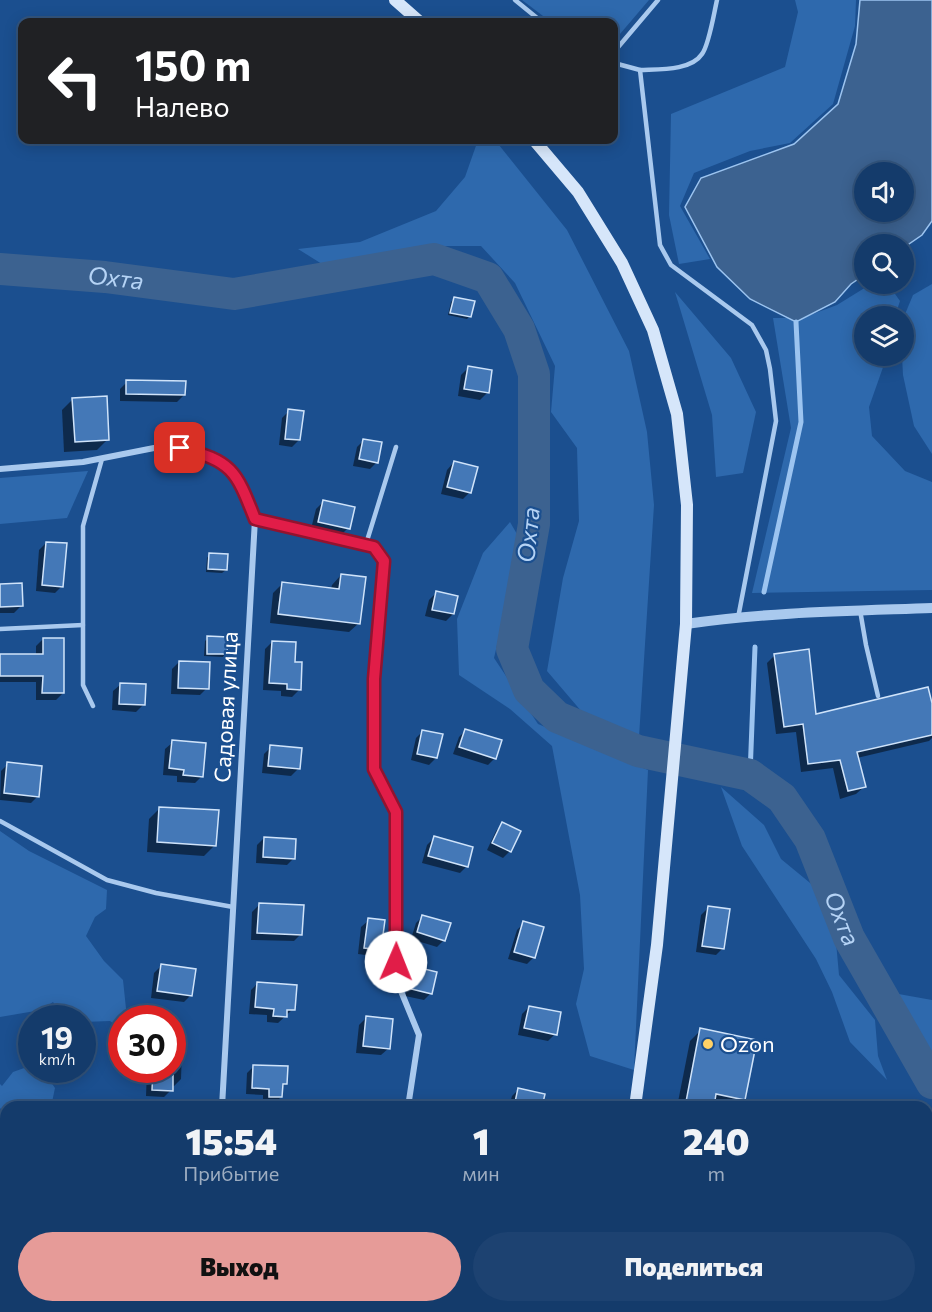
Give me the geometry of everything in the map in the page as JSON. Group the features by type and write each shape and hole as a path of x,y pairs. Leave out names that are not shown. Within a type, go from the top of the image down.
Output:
{"main road":[{"path":"395,0 415,18"},
{"path":"537,144 578,192 622,263 653,330 677,414 687,505 686,624 680,697 657,945 636,1101"}],"street":[{"name":"Садовая улица","path":"0,469 83,462 154,448 180,448 203,454 227,465 240,482 255,519 222,1101"},
{"path":"366,544 374,547 384,561 374,679 374,769 396,812 396,979 419,1035 409,1101"},
{"path":"686,624 738,618 860,610 932,608"}],"lane":[{"path":"514,0 537,18"},
{"path":"618,46 658,0"},
{"path":"618,64 640,70 667,69 689,64 702,55 717,0"},
{"path":"640,70 660,245 671,265 752,325 766,350 770,369 776,421 738,618"},
{"path":"255,519 366,544 396,447"},
{"path":"93,706 83,685 83,526 102,459"},
{"path":"860,610 878,696"},
{"path":"0,629 83,626"},
{"path":"0,821 107,880 156,893 233,907"}],"shaded area":[{"path":"522,0 649,0 618,36 618,18 546,18"},
{"path":"795,0 856,0 855,26 833,104 790,143 750,151 694,173 680,206 710,259 679,264 669,215 671,114 785,67 798,12"},
{"path":"860,0 932,0 932,221 922,235 914,240 914,234 854,234 854,282 835,302 796,322 750,299 717,267 685,207 701,178 794,144 838,104 856,44"},
{"path":"477,144 498,144 567,230 629,351 647,432 654,505 639,737 582,712 547,671 563,578 579,521 577,448 551,412 555,366 515,283 481,246 428,246 399,260 356,262 330,269 298,249 360,242 436,211 465,177"},
{"path":"932,284 932,454 914,426 903,375 903,366 914,366 914,306 908,306 913,295"},
{"path":"675,292 731,358 756,412 743,473 716,477 712,415"},
{"path":"855,294 895,294 900,301 898,306 854,306 854,366 883,366 869,407 872,436 905,471 932,482 932,590 752,593 791,428 773,318 802,318 837,305"},
{"path":"88,471 67,518 0,524 0,478"},
{"path":"510,522 521,541 494,658 538,724 648,770 634,1070 590,1056 576,1004 584,969 580,895 552,746 510,709 459,675 457,619 483,553"},
{"path":"721,787 764,825 781,859 815,887 835,931 839,975 875,1020 878,1056 887,1080 850,1042 832,992 816,959 742,846"},
{"path":"0,831 29,851 107,890 106,909 95,917 86,936 104,961 123,980 126,1005 108,1005 108,1021 96,1022 96,1005 55,1005 53,1002 48,1005 18,1005 18,1014 0,1017"},
{"path":"893,993 932,1000 932,1053"},
{"path":"18,1070 18,1083 52,1083 55,1088 52,1101 0,1101 0,1084 2,1086 13,1072"}],"building":[{"path":"454,297 475,301 471,317 450,313"},
{"path":"468,366 492,370 489,393 464,389"},
{"path":"126,380 186,381 185,395 126,394"},
{"path":"107,396 109,440 75,442 72,398"},
{"path":"288,409 304,411 300,440 285,439"},
{"path":"363,439 382,442 378,463 359,459"},
{"path":"454,461 478,467 471,493 447,487"},
{"path":"323,500 355,507 350,529 318,522"},
{"path":"46,542 67,543 63,587 42,585"},
{"path":"209,553 228,554 227,570 208,569"},
{"path":"341,574 366,577 360,624 278,614 282,582 339,589"},
{"path":"22,583 23,606 0,607 0,584"},
{"path":"436,591 458,596 454,614 432,610"},
{"path":"207,636 228,637 227,654 207,654"},
{"path":"43,638 64,638 64,693 42,693 43,676 0,676 0,654 43,654"},
{"path":"272,641 296,642 295,662 302,662 301,690 287,689 287,684 269,683"},
{"path":"809,649 816,714 928,687 932,703 932,735 857,752 866,787 848,791 840,760 808,764 803,724 784,727 774,654"},
{"path":"179,661 210,662 209,689 178,688"},
{"path":"120,683 146,684 145,705 119,704"},
{"path":"465,729 502,740 496,759 459,747"},
{"path":"422,730 443,734 437,758 417,754"},
{"path":"172,740 206,743 203,777 183,775 184,770 169,768"},
{"path":"270,745 302,748 300,769 268,766"},
{"path":"7,762 42,766 39,797 4,793"},
{"path":"159,807 219,810 216,846 157,842"},
{"path":"502,822 521,831 511,852 492,843"},
{"path":"434,836 473,847 468,867 428,856"},
{"path":"264,837 296,839 295,859 263,857"},
{"path":"259,903 304,905 302,935 257,933"},
{"path":"708,906 730,909 724,949 702,946"},
{"path":"422,915 451,923 445,941 417,932"},
{"path":"368,918 385,920 381,950 364,948"},
{"path":"523,921 544,927 535,958 514,952"},
{"path":"161,964 196,969 192,996 157,991"},
{"path":"416,967 437,972 432,994 411,989"},
{"path":"257,982 297,985 295,1010 287,1010 287,1017 273,1016 274,1009 255,1007"},
{"path":"529,1006 561,1012 557,1035 524,1028"},
{"path":"366,1016 393,1019 390,1049 363,1046"},
{"path":"700,1028 757,1040 745,1100 716,1094 715,1101 686,1101"},
{"path":"253,1065 288,1066 287,1084 283,1084 282,1097 269,1097 269,1089 252,1088"},
{"path":"152,1083 173,1083 173,1091 152,1090"},
{"path":"518,1088 545,1094 543,1101 515,1101"}],"waterway":[{"name":"Охта","path":"0,269 105,277 234,294 434,259 488,278 519,329 534,374 534,524 512,649 529,690 557,717 638,751 750,775 782,798 810,839 849,938 932,1083"},
{"path":"764,592 801,422 796,322"},
{"path":"750,775 755,647"}],"place":[{"name":"Ozon","path":"708,1044"}],"route":[{"path":"180,448 203,454 227,465 240,482 255,519 366,544 374,547 384,561 374,679 374,769 396,812 396,962"}]}
